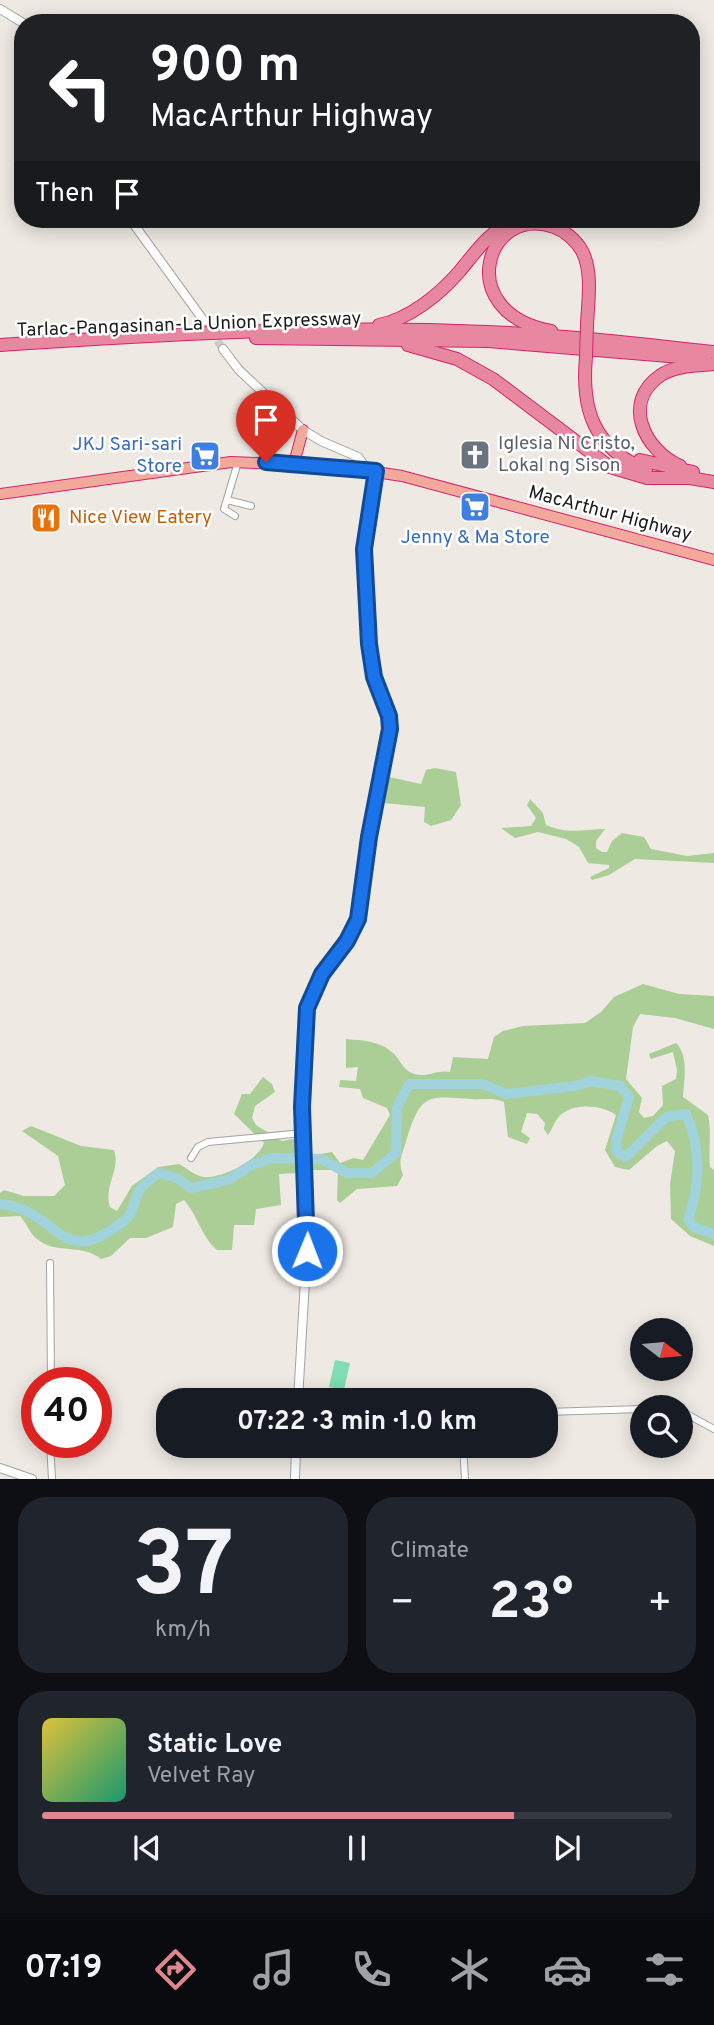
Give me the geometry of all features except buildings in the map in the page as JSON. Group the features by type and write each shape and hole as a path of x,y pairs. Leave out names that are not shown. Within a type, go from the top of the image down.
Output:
{"highway":[{"path":"362,333 412,312 444,287 476,248 503,228"},
{"path":"518,228 505,236 494,250 488,273 497,302 523,323 589,339"},
{"path":"558,228 582,249 587,269 590,325"},
{"path":"570,228 589,251 595,284 588,357 591,400 596,417 619,447 652,465 714,482"},
{"name":"Tarlac-Pangasinan-La Union Expressway","path":"0,345 197,332 488,332 714,352"},
{"path":"362,333 457,359 502,385 610,467 648,478 714,474"},
{"name":"Tarlac-Pangasinan-La Union Expressway","path":"0,351 362,333 488,341 714,362"},
{"path":"692,475 656,452 644,436 640,412 649,387 660,376 674,369 714,362"},
{"path":"294,463 303,430"},
{"name":"MacArthur Highway","path":"0,494 238,462 294,463 372,470 714,560"}],"street":[{"path":"137,228 204,321"},
{"path":"223,349 239,370 303,430 321,442 358,457 372,470 364,549 369,644 374,677 390,723 357,923 322,974 308,1000 303,1133 308,1229 299,1388"},
{"path":"235,516 225,511 238,462"},
{"path":"227,500 251,506"},
{"path":"191,1158 198,1147 208,1142 303,1133"},
{"path":"50,1263 51,1367"},
{"path":"558,1412 630,1409"},
{"path":"693,1418 714,1429"},
{"path":"51,1458 52,1479"},
{"path":"295,1479 296,1458"},
{"path":"465,1458 466,1479"},
{"path":"0,1468 11,1475 32,1479"}],"green space":[{"path":"435,768 456,772 461,805 451,820 431,826 424,822 425,807 383,803 389,777 421,784 426,770"},
{"path":"530,799 543,813 546,825 569,831 605,829 596,841 596,848 602,852 607,852 612,841 622,833 644,837 651,849 687,856 714,853 714,863 635,859 609,875 592,880 590,877 609,868 609,865 588,863 579,847 566,839 538,832 515,838 501,828 531,826 536,818 527,805"},
{"path":"643,984 679,994 714,996 714,1029 675,1018 640,1014 633,1027 626,1079 642,1098 639,1112 644,1118 653,1116 663,1105 662,1086 676,1079 677,1070 673,1052 651,1059 649,1054 676,1043 680,1048 685,1068 683,1097 708,1115 710,1167 714,1170 714,1246 690,1236 671,1219 670,1184 675,1151 667,1141 629,1170 615,1167 605,1150 616,1115 598,1108 577,1107 565,1112 557,1119 548,1135 544,1129 545,1123 537,1114 527,1113 521,1132 530,1138 527,1144 508,1137 504,1102 492,1099 436,1098 422,1105 412,1123 401,1156 403,1175 397,1186 357,1189 340,1203 337,1200 338,1170 310,1170 309,1156 332,1152 340,1163 354,1158 363,1160 390,1115 387,1108 363,1098 360,1089 339,1087 340,1080 356,1081 358,1067 346,1068 346,1039 383,1046 395,1055 406,1069 417,1075 450,1072 453,1057 488,1059 494,1037 503,1031 523,1026 585,1023 601,1012 614,997"},
{"path":"263,1077 272,1084 275,1092 255,1106 252,1118 256,1125 282,1141 299,1138 301,1173 279,1174 281,1205 256,1209 254,1225 234,1225 232,1250 217,1250 184,1200 176,1204 173,1227 146,1238 130,1238 111,1256 101,1259 86,1251 44,1244 34,1237 20,1216 0,1217 0,1193 4,1190 24,1196 54,1196 65,1185 58,1156 22,1131 31,1126 81,1146 114,1150 116,1157 108,1199 110,1207 117,1211 132,1186 158,1167 179,1164 203,1177 229,1172 255,1156 264,1143 234,1114 242,1094 250,1094"},
{"path":"335,1360 350,1363 344,1388 329,1387"}],"waterway":[{"path":"0,1204 20,1209 72,1240 86,1241 103,1235 125,1220 132,1211 141,1188 159,1173 177,1178 191,1188 228,1180 250,1166 272,1158 321,1159 347,1173 372,1173 396,1153 397,1108 409,1084 483,1084 506,1094 575,1086 591,1081 620,1086 629,1097 616,1141 617,1152 626,1157 666,1117 686,1114 698,1166 688,1219 694,1227 714,1234"}],"tunnel":[{"path":"204,321 223,349"}],"place":[{"name":"Iglesia Ni Cristo, Lokal ng Sison","path":"475,455"},
{"name":"JKJ Sari-sari Store","path":"205,456"},
{"name":"Jenny & Ma Store","path":"475,507"},
{"name":"Nice View Eatery","path":"46,518"}],"route":[{"path":"266,462 376,471 364,549 369,644 374,677 390,719 381,784 366,851 358,919 347,941 322,974 308,1000 302,1107 307,1251"}]}
